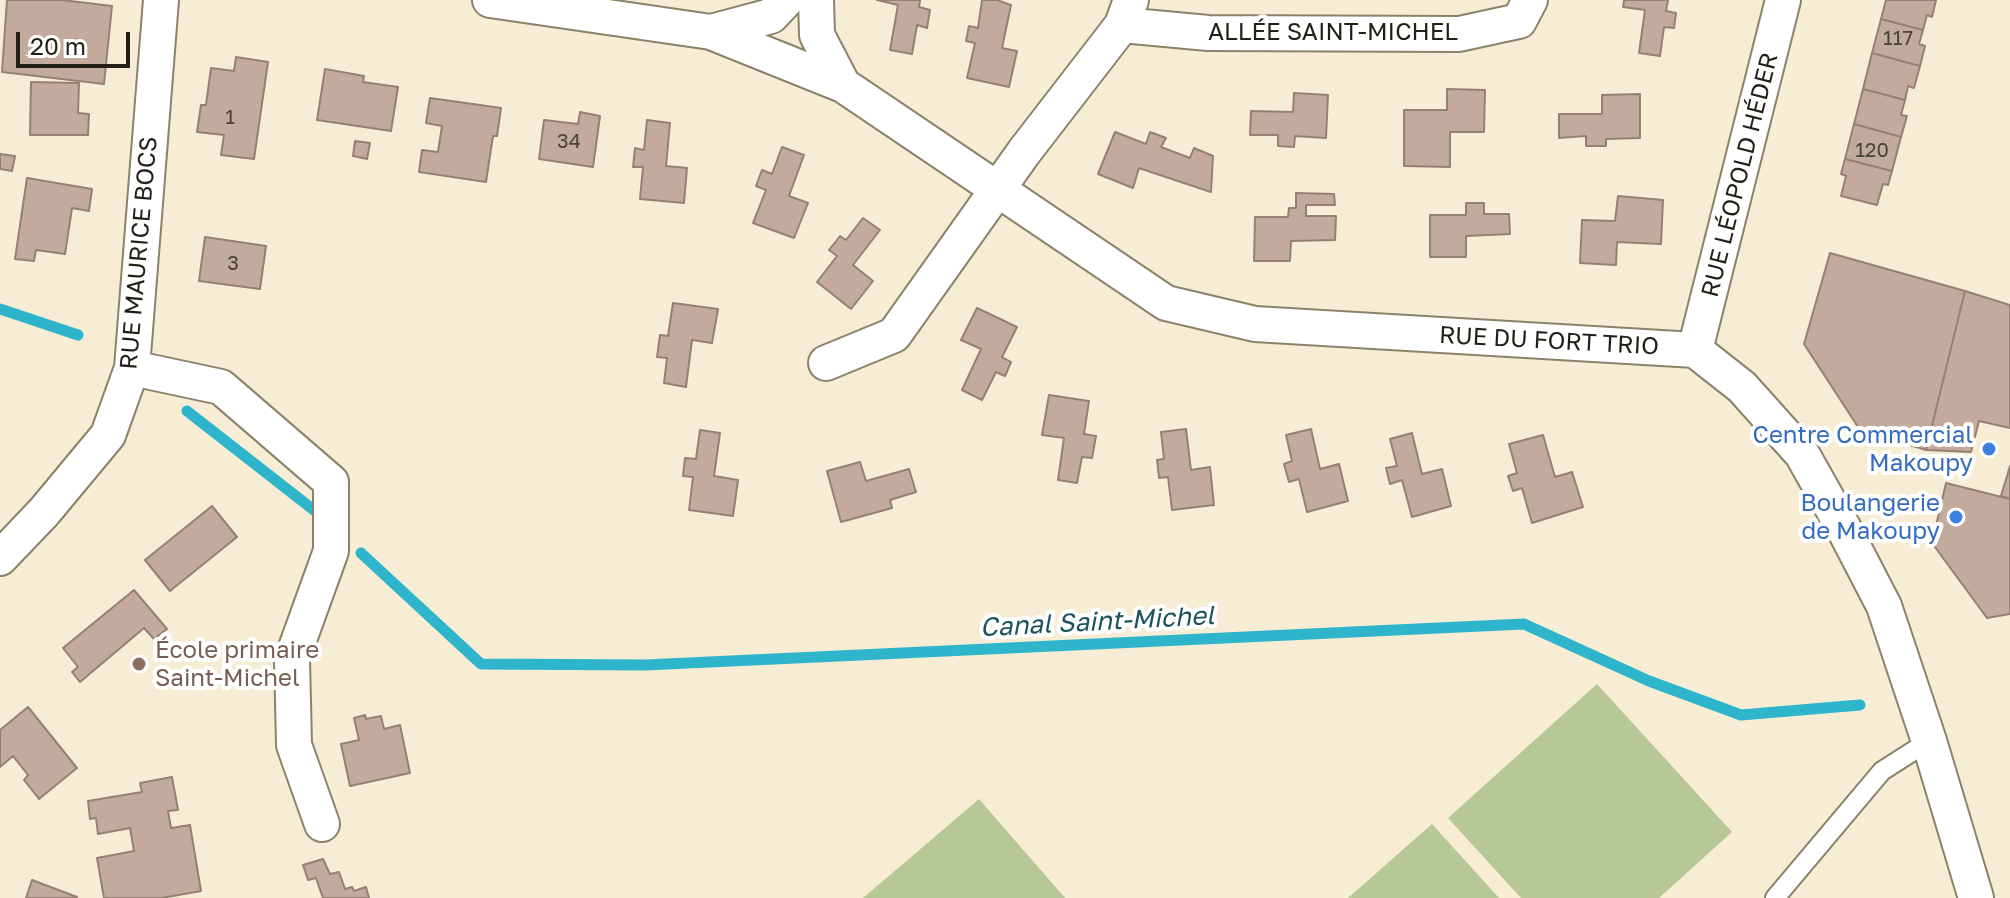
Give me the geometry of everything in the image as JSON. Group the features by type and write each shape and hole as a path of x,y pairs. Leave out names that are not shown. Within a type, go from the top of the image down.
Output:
{"street":[{"name":"RUE MAURICE BOCS","path":"0,558 44,512 108,435 132,368 161,0"},
{"path":"490,0 711,32 771,16 786,0"},
{"path":"816,0 817,35 843,85"},
{"name":"ALLÉE SAINT-MICHEL","path":"826,363 894,335 1127,13 1208,33 1459,34 1519,21 1530,0"},
{"name":"RUE LÉOPOLD HÉDER","path":"1695,350 1783,0"},
{"name":"RUE DU FORT TRIO","path":"711,32 843,85 1166,303 1255,324 1695,350"},
{"path":"1695,350 1742,387 1802,454 1884,606 1976,898"},
{"path":"132,368 221,387 331,482 331,551 292,659 294,745 322,824"}],"lane":[{"path":"1775,898 1882,771 1929,741"}],"green space":[{"path":"1597,684 1732,832 1659,898 1521,898 1448,818"},
{"path":"979,799 1065,898 863,898"},
{"path":"1432,824 1499,898 1348,898"}],"building":[{"path":"7,0 62,0 112,6 104,84 2,72"},
{"path":"877,0 920,0 919,7 930,10 927,28 917,25 912,54 890,50 898,5"},
{"path":"982,0 997,0 1011,5 1002,48 1017,51 1009,87 967,78 975,43 966,41 969,26 978,28"},
{"path":"1624,0 1668,0 1666,11 1676,13 1674,28 1664,27 1660,56 1639,53 1645,10 1623,7"},
{"path":"1886,0 1936,0 1932,17 1927,15 1923,30 1881,19"},
{"path":"1881,19 1923,30 1919,44 1925,46 1920,66 1872,53"},
{"path":"1872,53 1920,66 1914,88 1908,86 1905,100 1863,89"},
{"path":"236,57 268,62 254,159 221,155 224,135 197,132 201,105 206,105 211,68 234,71"},
{"path":"325,69 364,76 363,82 398,87 391,131 317,120"},
{"path":"31,82 79,83 78,113 89,114 88,135 30,135"},
{"path":"1447,89 1485,90 1484,132 1450,132 1450,167 1404,166 1404,110 1447,110"},
{"path":"1863,89 1905,100 1901,115 1907,116 1901,137 1854,124"},
{"path":"1294,93 1328,95 1326,138 1295,136 1294,147 1278,146 1278,135 1250,135 1251,111 1293,112"},
{"path":"1640,94 1640,138 1606,139 1606,146 1586,146 1586,136 1559,138 1559,114 1602,114 1602,95"},
{"path":"430,98 501,108 486,182 419,172 422,150 438,152 442,126 426,123"},
{"path":"580,112 600,116 593,167 539,159 544,120 578,124"},
{"path":"647,120 670,123 666,166 687,168 684,203 640,199 643,167 633,167 635,148 644,150"},
{"path":"1854,124 1901,137 1892,171 1845,159"},
{"path":"1115,132 1146,144 1150,132 1166,138 1161,147 1190,158 1194,148 1213,156 1211,192 1139,168 1133,188 1098,174"},
{"path":"355,141 370,143 367,159 353,156"},
{"path":"782,147 804,155 789,196 808,203 794,238 753,223 766,190 756,186 762,170 772,174"},
{"path":"0,154 15,156 12,171 0,169"},
{"path":"1845,159 1892,171 1888,185 1883,184 1877,205 1841,196 1846,176 1841,174"},
{"path":"27,178 92,189 89,211 72,208 65,254 36,250 34,261 15,259"},
{"path":"1296,193 1334,194 1335,205 1306,205 1306,216 1336,216 1335,240 1291,241 1290,261 1254,261 1255,217 1288,217 1289,208 1296,208"},
{"path":"1618,196 1663,200 1661,244 1617,242 1616,265 1580,263 1582,220 1615,221"},
{"path":"1466,203 1484,203 1484,214 1509,214 1510,234 1466,236 1466,257 1430,257 1430,215 1466,215"},
{"path":"863,218 880,230 853,265 873,281 851,309 817,282 837,256 829,250 840,236 846,240"},
{"path":"205,237 266,246 260,289 199,281"},
{"path":"1830,253 1965,291 1926,450 1860,430 1804,344"},
{"path":"1965,291 2010,305 2010,428 1979,421 1971,452 1926,450"},
{"path":"673,303 718,309 712,343 692,340 686,387 664,383 667,358 657,357 660,335 668,336"},
{"path":"977,308 1017,327 1002,357 1011,362 1005,376 996,372 982,400 962,390 981,349 961,340"},
{"path":"1049,395 1089,401 1084,434 1096,436 1092,458 1082,457 1077,483 1058,480 1064,438 1042,435"},
{"path":"1186,429 1191,470 1210,467 1214,505 1172,510 1168,477 1159,478 1157,460 1164,459 1161,432"},
{"path":"1311,429 1320,469 1339,464 1348,501 1307,512 1299,479 1289,482 1284,464 1292,461 1286,435"},
{"path":"700,430 720,433 714,476 738,480 733,516 689,510 693,477 683,476 685,458 696,459"},
{"path":"1412,433 1422,474 1442,469 1451,506 1412,517 1402,480 1390,484 1386,468 1397,466 1390,439"},
{"path":"1543,435 1555,477 1572,472 1583,507 1532,523 1522,488 1513,491 1508,476 1517,473 1509,444"},
{"path":"860,462 866,481 909,469 916,492 890,500 892,508 841,522 827,471"},
{"path":"2010,466 2010,499 2001,496"},
{"path":"1946,483 2010,499 2010,614 1987,618 1932,543"},
{"path":"212,506 237,537 170,591 145,560"},
{"path":"134,590 167,629 154,639 144,628 80,682 72,672 78,667 63,648"},
{"path":"28,707 77,768 39,799 24,780 28,775 13,756 0,767 0,730"},
{"path":"365,715 366,719 381,716 384,729 400,725 410,773 350,786 341,744 359,740 354,718"},
{"path":"172,777 178,810 168,811 171,828 190,825 201,891 162,898 104,898 97,858 134,851 130,828 98,834 96,818 90,819 88,801 142,792 140,783"},
{"path":"323,859 330,874 339,872 345,889 352,887 354,891 366,887 369,898 323,898 316,878 308,880 303,865"},
{"path":"32,880 77,897 26,898"}],"waterway":[{"name":"Canal Saint-Michel","path":"0,309 78,335"},
{"name":"Canal Saint-Michel","path":"187,411 315,511"},
{"name":"Canal Saint-Michel","path":"361,553 481,664 645,665 1524,624 1649,681 1741,715 1860,705"}],"place":[{"name":"Centre Commercial Makoupy","path":"1989,449"},
{"name":"Boulangerie de Makoupy","path":"1956,517"},
{"name":"École primaire Saint-Michel","path":"139,664"}]}
